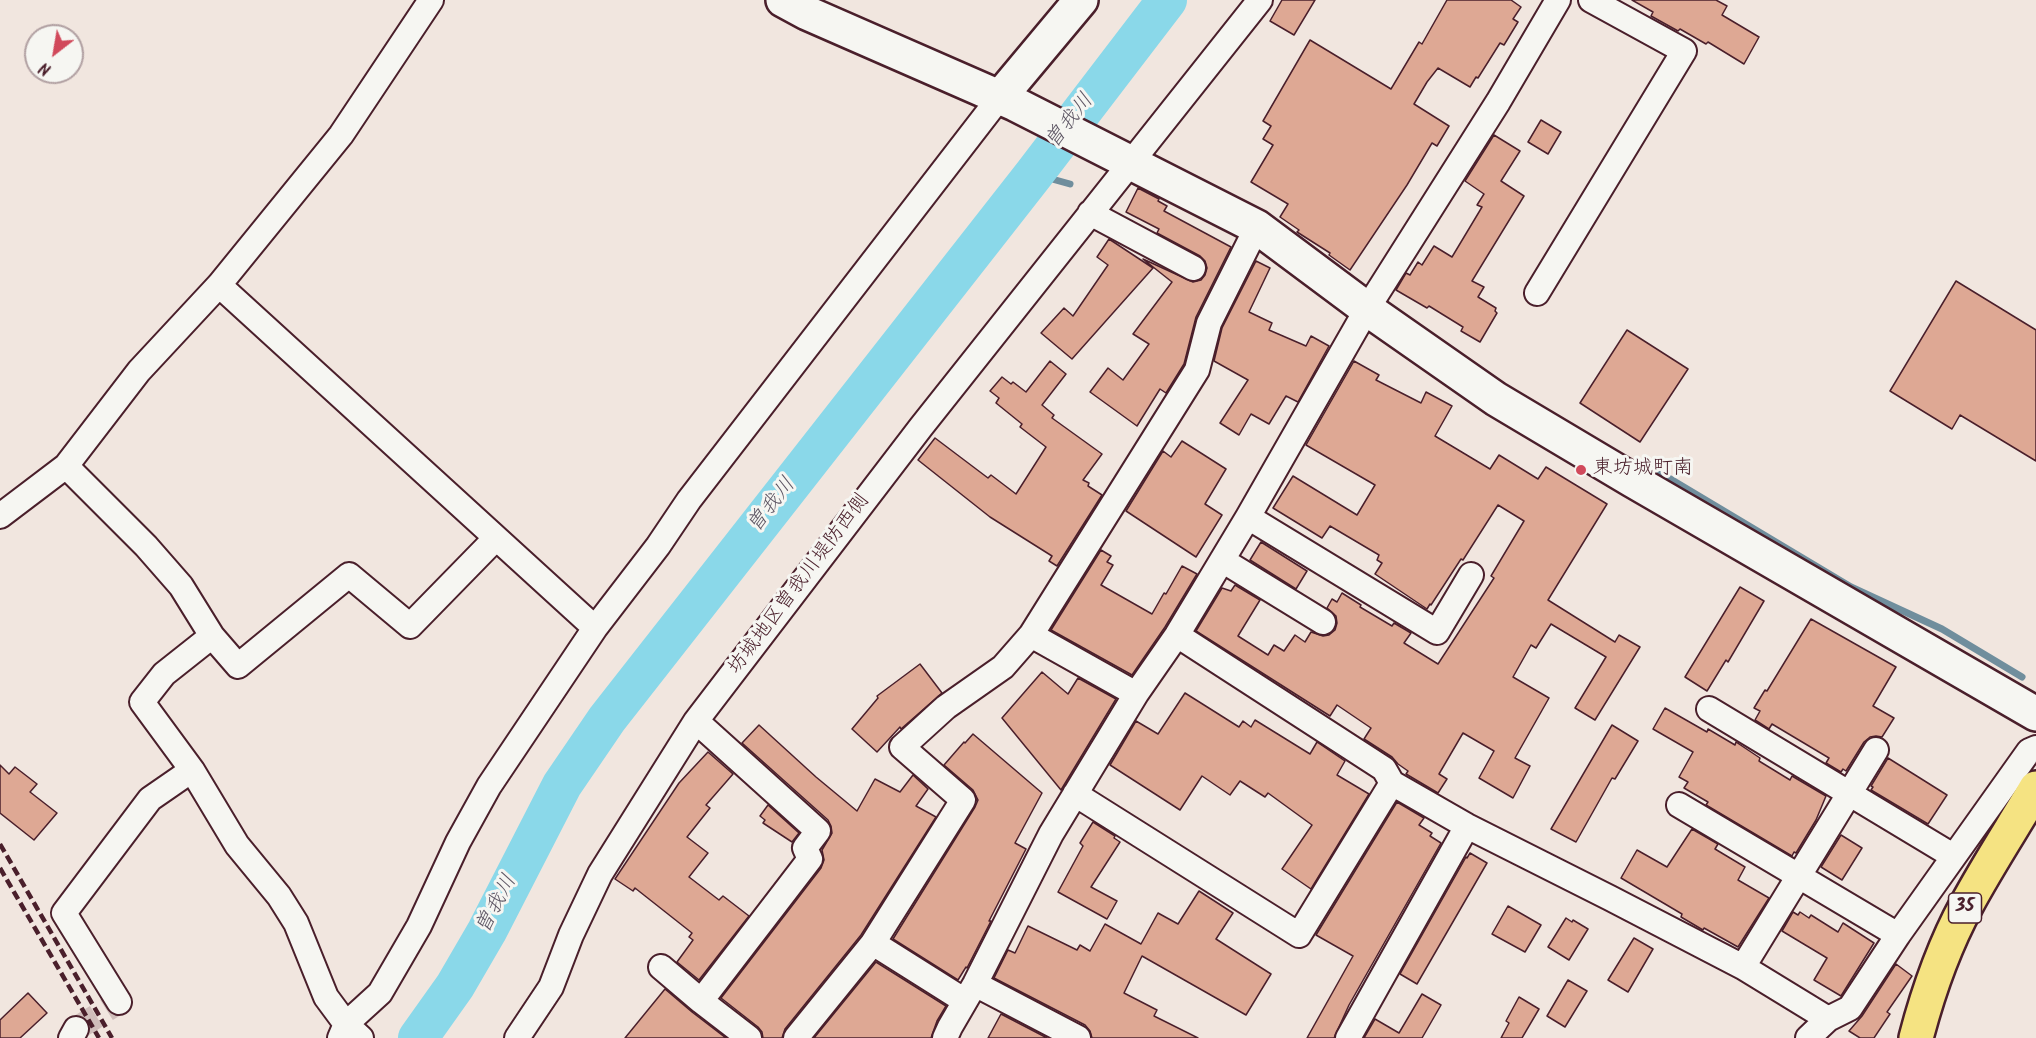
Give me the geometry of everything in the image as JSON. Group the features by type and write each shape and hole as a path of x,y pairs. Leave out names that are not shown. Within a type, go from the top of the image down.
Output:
{"main road":[{"name":"35","path":"1916,1038 1943,954 1966,905 2036,788"}],"street":[{"path":"0,516 66,466 139,371 219,285 341,135 431,0"},
{"path":"783,0 1008,101 1257,227 1367,309 1496,399 2036,714"},
{"path":"212,636 164,674 142,702 192,770 237,845 285,905 296,923 326,997 351,1034 380,993 419,926 458,842 489,786 595,628 658,546 689,500 1008,101 1081,0"},
{"name":"坊城地区曽我川堤防西側","path":"517,1038 551,987 571,935 600,874 696,721 914,436 1090,213 1125,160 1204,73 1260,0"},
{"path":"945,1038 1051,834 1136,694 1177,635 1248,517 1367,309 1498,102 1558,0"},
{"path":"1537,293 1684,51 1626,8 1591,0"},
{"path":"1090,213 1193,268"},
{"path":"796,1038 873,943 963,800 902,747 946,707 1003,667 1031,635 1197,370 1209,322 1257,227"},
{"path":"219,285 595,628"},
{"path":"66,466 146,546 181,586 212,636 238,666 349,575 410,626 496,538"},
{"path":"1248,517 1437,632 1471,575"},
{"path":"1222,560 1323,622"},
{"path":"1031,635 1136,694"},
{"path":"1177,635 1384,769 1392,783 1467,826 1743,967 1828,1019"},
{"path":"1708,710 1953,856"},
{"path":"696,721 818,831 805,848 810,859 700,1001"},
{"path":"1808,1038 1828,1019 1850,1008 1898,935 2028,751 2036,748"},
{"path":"1743,967 1875,750"},
{"path":"119,1002 64,913 150,799 192,770"},
{"path":"1075,794 1299,935 1392,783"},
{"path":"1679,805 1898,935"},
{"path":"1348,1038 1467,826"},
{"path":"873,943 970,992 1078,1038"},
{"path":"661,967 700,1001 749,1038"}],"building":[{"path":"1282,0 1315,0 1294,35 1270,21"},
{"path":"1447,0 1511,0 1521,7 1513,19 1518,22 1504,45 1500,43 1470,87 1438,68 1427,82 1414,104 1449,126 1437,146 1432,143 1350,270 1280,217 1288,204 1251,182 1273,145 1263,139 1271,126 1263,121 1310,40 1391,89 1419,42 1422,44"},
{"path":"1632,0 1716,0 1727,6 1722,15 1759,37 1744,64 1708,42 1706,44 1651,16 1653,12"},
{"path":"1541,120 1561,132 1548,154 1528,142"},
{"path":"1494,135 1520,151 1501,181 1524,196 1472,281 1484,287 1478,297 1496,308 1497,313 1480,342 1461,331 1463,327 1429,306 1427,308 1396,290 1406,273 1410,275 1418,262 1422,265 1434,246 1452,257 1482,207 1477,205 1484,194 1465,181"},
{"path":"1138,188 1167,206 1164,211 1231,247 1196,317 1184,364 1166,393 1160,389 1137,426 1090,392 1108,368 1123,380 1149,344 1133,334 1172,282 1143,259 1193,282 1201,280 1207,268 1200,256 1157,233 1159,229 1126,212"},
{"path":"1109,239 1153,268 1072,359 1041,333 1064,308 1073,316 1108,265 1097,257"},
{"path":"1256,261 1270,268 1249,312 1272,323 1269,330 1306,346 1311,336 1329,346 1298,402 1286,396 1269,424 1251,414 1239,435 1220,423 1248,380 1214,361 1222,328"},
{"path":"1956,281 2036,330 2036,461 1960,415 1952,429 1890,391"},
{"path":"1627,330 1688,369 1640,442 1580,403"},
{"path":"1050,361 1066,374 1042,405 1054,415 1052,418 1102,454 1083,480 1102,495 1057,566 1049,561 1052,556 990,517 918,460 935,438 988,478 991,475 1016,494 1046,447 1020,427 1022,424 996,403 999,398 990,391 1002,377 1026,392"},
{"path":"1354,361 1379,375 1376,380 1421,403 1426,392 1452,406 1435,436 1490,469 1499,455 1538,479 1546,467 1607,504 1548,600 1615,642 1619,635 1640,647 1595,720 1575,708 1606,657 1551,624 1536,648 1531,645 1513,677 1549,698 1515,758 1530,766 1513,798 1479,778 1494,751 1463,733 1439,774 1447,779 1438,793 1406,774 1408,771 1392,757 1364,739 1371,728 1337,705 1330,716 1196,631 1222,588 1231,591 1235,585 1260,600 1238,636 1268,655 1274,645 1284,651 1295,635 1305,642 1311,632 1323,636 1335,630 1336,616 1327,608 1332,599 1337,602 1342,593 1392,626 1394,623 1411,633 1404,643 1438,664 1494,578 1491,576 1524,521 1498,505 1463,560 1461,559 1427,609 1375,574 1382,563 1377,560 1379,555 1330,526 1322,538 1273,508 1293,476 1357,515 1375,485 1306,445"},
{"path":"1182,441 1226,469 1205,504 1222,515 1196,557 1126,511 1163,451 1171,457"},
{"path":"1261,542 1307,571 1296,589 1250,560"},
{"path":"1101,550 1111,556 1107,562 1113,565 1101,585 1152,614 1182,566 1197,574 1132,675 1051,630"},
{"path":"1740,587 1764,601 1728,662 1726,660 1707,691 1685,677"},
{"path":"1811,619 1896,667 1873,706 1894,718 1882,737 1870,737 1864,742 1846,771 1843,769 1841,772 1826,763 1829,758 1772,724 1769,729 1755,720 1760,711 1754,708"},
{"path":"920,664 942,693 901,729 900,727 877,752 852,729 878,698 877,696"},
{"path":"1042,672 1068,694 1078,678 1116,699 1061,790 1002,718"},
{"path":"1185,693 1239,727 1243,721 1251,727 1255,720 1310,754 1317,742 1345,761 1337,775 1369,794 1311,889 1282,869 1312,825 1268,793 1265,797 1240,781 1230,795 1202,776 1180,810 1110,765 1136,721 1158,734"},
{"path":"1665,708 1707,732 1708,729 1735,745 1736,742 1760,758 1759,761 1790,780 1792,776 1826,796 1816,820 1796,853 1794,852 1792,856 1706,805 1708,802 1684,788 1688,782 1679,777 1693,752 1653,729"},
{"path":"759,725 857,811 875,779 900,792 913,775 928,789 916,806 936,817 861,935 785,1029 782,1038 763,1038 758,1027 721,998 821,868 824,860 822,850 832,833 828,820 742,743"},
{"path":"1612,725 1638,741 1615,779 1612,778 1576,842 1551,829"},
{"path":"973,734 1042,793 1015,843 1026,849 967,968 958,980 893,939 978,800 973,790 944,765"},
{"path":"708,752 733,774 706,805 710,808 687,837 708,853 689,877 719,900 723,896 749,916 699,980 677,962 693,940 689,937 692,933 635,888 633,891 615,879 679,783"},
{"path":"1888,758 1947,795 1928,824 1871,790 1873,787 1871,786"},
{"path":"0,765 9,774 15,767 37,784 30,792 57,813 34,840 0,813"},
{"path":"1397,802 1424,818 1419,825 1432,833 1430,836 1441,843 1349,1005 1334,1038 1307,1038 1353,956 1316,935"},
{"path":"768,805 799,833 792,842 763,823 765,820 760,816"},
{"path":"1093,822 1115,836 1114,838 1120,842 1091,887 1117,901 1107,919 1058,892 1083,846 1080,843"},
{"path":"1692,829 1718,844 1715,849 1745,867 1738,880 1769,898 1738,947 1704,928 1703,930 1681,917 1682,914 1621,878 1637,850 1667,867"},
{"path":"1841,835 1862,848 1842,880 1821,867"},
{"path":"1470,853 1487,863 1417,984 1400,974"},
{"path":"1199,891 1233,913 1216,939 1271,974 1246,1015 1142,956 1124,993 1157,1010 1154,1016 1198,1038 1092,1038 1085,1025 994,978 1008,950 1015,953 1028,926 1077,950 1080,945 1090,951 1105,924 1141,944 1158,913 1178,924"},
{"path":"1508,906 1541,925 1525,952 1492,934"},
{"path":"1793,912 1798,915 1800,912 1809,918 1811,915 1838,932 1843,923 1874,943 1841,996 1814,980 1827,958 1782,931"},
{"path":"1566,918 1588,929 1569,960 1548,947"},
{"path":"1634,938 1653,949 1628,992 1608,980"},
{"path":"876,962 946,1006 931,1038 814,1038"},
{"path":"1896,964 1912,976 1887,1012 1890,1014 1874,1038 1860,1038 1849,1031 1862,1016"},
{"path":"1568,980 1587,991 1565,1027 1547,1016"},
{"path":"665,989 692,1012 726,1038 625,1038"},
{"path":"28,993 47,1013 20,1038 0,1038 0,1020"},
{"path":"1422,994 1441,1005 1422,1038 1364,1038 1375,1019 1399,1033"},
{"path":"1519,997 1539,1009 1522,1038 1501,1038 1509,1023 1506,1021"},
{"path":"1001,1014 1047,1038 988,1038"}],"waterway":[{"name":"曽我川","path":"418,1038 455,986 487,931 562,785 607,719 1034,174 1167,0"},
{"path":"1034,174 1070,184"},
{"path":"1652,468 1851,587 1942,629 2022,677"}],"tunnel":[{"path":"76,1029 119,1002"}],"railway":[{"path":"0,844 112,1038"},
{"path":"0,868 99,1038"}],"place":[{"name":"東坊城町南","path":"1581,470"}]}
